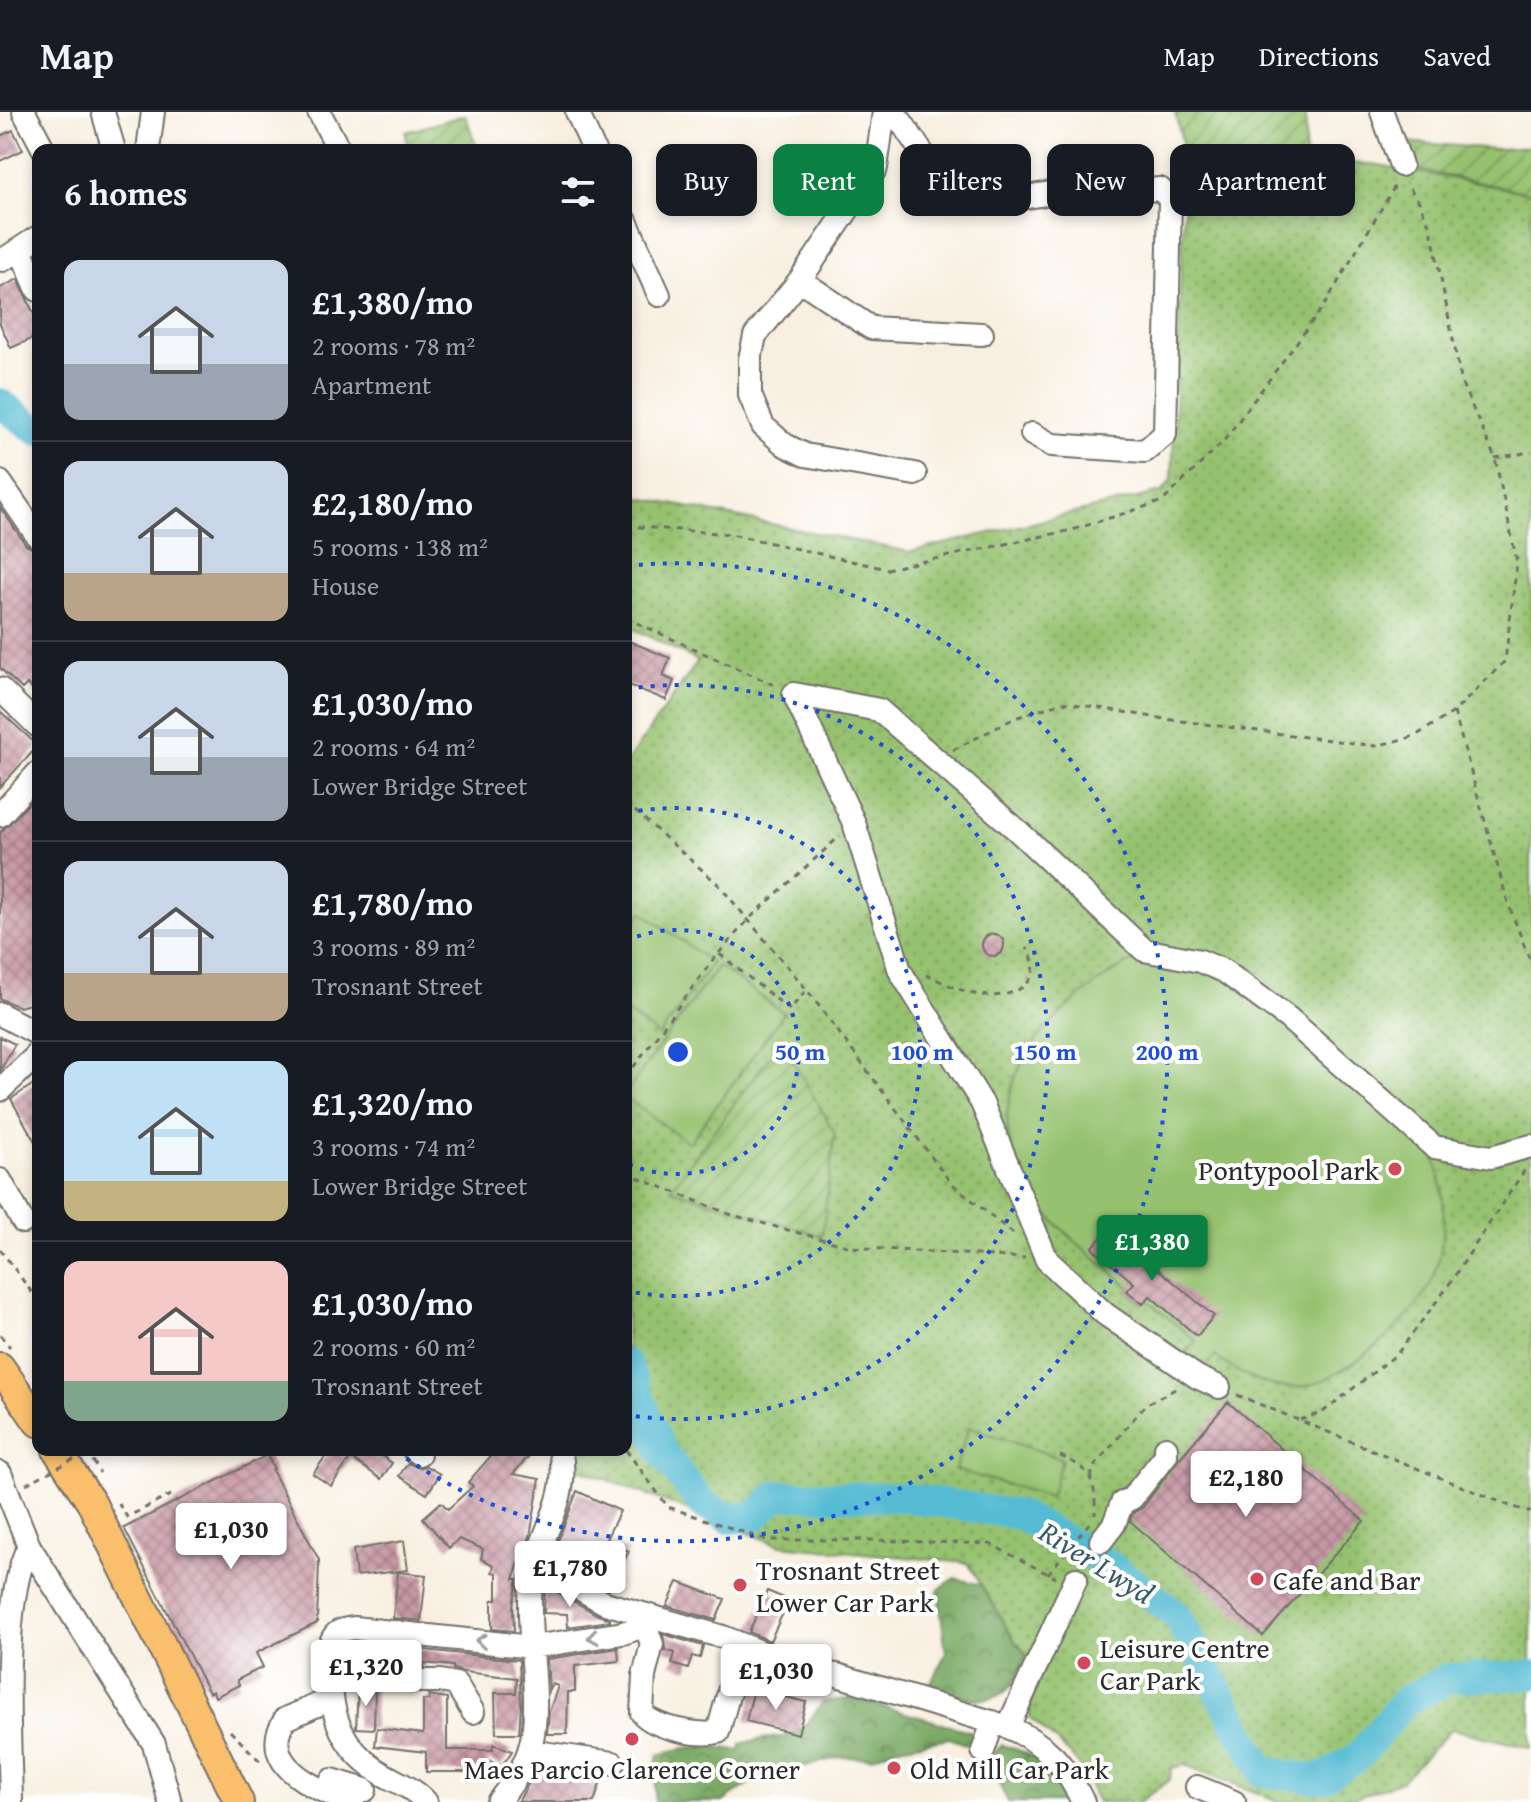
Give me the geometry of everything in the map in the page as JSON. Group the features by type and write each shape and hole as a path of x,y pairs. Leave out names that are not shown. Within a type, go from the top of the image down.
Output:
{"main road":[{"path":"3,1355 32,1411"},
{"path":"61,1456 92,1504 239,1802"}],"street":[{"path":"24,112 41,144"},
{"path":"103,112 112,144"},
{"path":"149,144 153,112"},
{"path":"319,112 336,144"},
{"path":"577,112 591,144"},
{"path":"915,474 805,455 785,445 763,426 750,395 750,359 755,336 800,280 876,168 887,112 900,120 948,185 963,196 988,201 1074,190 1138,192 1160,189 1170,199 1165,434 1145,451 1052,445 1032,434"},
{"path":"1382,112 1401,165"},
{"path":"632,234 659,295"},
{"path":"20,249 32,276"},
{"path":"800,280 871,328 982,334"},
{"path":"0,482 32,528"},
{"path":"0,689 32,720"},
{"path":"794,694 879,710 1018,831 1144,950 1200,961 1224,971 1288,1018 1434,1147 1491,1157 1531,1146"},
{"path":"794,694 854,823 899,968 982,1103 1047,1260 1105,1314 1197,1377 1219,1387"},
{"path":"3,805 32,778"},
{"path":"0,1014 32,1030"},
{"path":"0,1090 32,1060"},
{"path":"0,1180 23,1222"},
{"path":"1092,1536 1114,1524 1122,1503 1132,1498 1166,1455 1166,1448"},
{"path":"498,1801 520,1771 535,1727 531,1588 536,1564 561,1494 564,1466 562,1456"},
{"path":"0,1473 8,1510 154,1744 170,1802"},
{"path":"11,1802 11,1602 19,1565 29,1546"},
{"path":"536,1564 605,1603 646,1619 742,1645 806,1670 837,1675 1000,1725 1033,1739 1054,1755 1083,1802"},
{"path":"983,1751 1000,1725 1074,1582"},
{"path":"646,1619 652,1644 644,1676 642,1713 647,1720 662,1725 704,1734 718,1732 742,1645"},
{"path":"425,1801 415,1791 355,1753 343,1735 331,1699 331,1642 334,1634 354,1628 532,1647 623,1633 641,1627 646,1619"},
{"path":"398,1632 406,1674 412,1681 456,1684 473,1712"},
{"path":"331,1699 285,1719 277,1737 280,1755 306,1783 322,1792 360,1798 372,1766"},
{"path":"529,1751 613,1763"},
{"path":"299,1776 313,1802"},
{"path":"1197,1787 1234,1802"}],"path":[{"path":"935,759 1015,718 1063,702 1165,719 1376,746 1415,736 1454,712 1505,661 1517,562 1495,458 1462,384 1431,229 1419,202 1401,176 1401,165"},
{"path":"1495,458 1531,452"},
{"path":"632,621 794,694"},
{"path":"1454,712 1508,903 1531,963"},
{"path":"632,808 718,884 749,919 806,989 951,1183 1047,1260"},
{"path":"632,1069 718,953 749,919 854,823"},
{"path":"899,968 908,968 959,989 995,995 1029,983 1034,976 1035,966 1027,948"},
{"path":"718,953 790,1010 806,989"},
{"path":"1300,1420 1323,1412 1397,1354 1446,1289 1531,1161"},
{"path":"632,1175 732,1215 851,1247 1047,1260"},
{"path":"0,1249 32,1293"},
{"path":"0,1335 3,1355"},
{"path":"1095,1515 1091,1478 1093,1468 1145,1405 1197,1377"},
{"path":"1219,1387 1531,1512"},
{"path":"26,1484 80,1456"},
{"path":"630,1456 668,1507 767,1540 990,1544 1048,1574 1074,1582"},
{"path":"1060,1456 1078,1464 1091,1478"},
{"path":"113,1495 127,1517 173,1494"},
{"path":"1048,1574 1092,1536"}],"green space":[{"path":"1175,112 1306,112 1305,144 1182,144"},
{"path":"465,115 476,144 407,144 406,132"},
{"path":"1405,142 1497,149 1531,147 1531,193 1413,169"},
{"name":"Pontypool Park","path":"1355,164 1373,164 1531,193 1531,1748 1451,1729 1402,1781 1344,1802 1281,1802 1185,1765 1171,1768 1170,1780 1139,1802 1098,1802 1070,1754 1030,1718 1029,1710 1039,1676 1019,1669 1026,1654 968,1563 780,1545 579,1469 578,1456 632,1456 632,754 698,661 632,628 632,496 910,552 1162,492 1172,479 1184,216 1355,216"},
{"path":"642,912 712,963 659,1036 632,1016 632,926"},
{"name":"Pontypool Park","path":"1150,955 1224,971 1431,1149 1440,1179 1444,1212 1442,1245 1434,1276 1413,1309 1380,1343 1323,1380 1294,1388 1270,1385 1246,1376 1215,1356 1203,1370 1185,1354 1196,1341 1147,1300 1143,1304 1127,1291 1130,1287 1064,1231 1026,1185 1014,1160 1008,1134 1008,1109 1013,1084 1023,1060 1039,1037 1079,997 1125,965"},
{"path":"718,966 784,1013 689,1143 632,1102 632,1085"},
{"path":"775,1049 790,1056 835,1133 822,1236 671,1189"},
{"path":"969,1427 1062,1459 1050,1497 955,1470"},
{"path":"955,1578 981,1585 1026,1654 1013,1683 995,1697 973,1699 929,1686 946,1653 938,1590"},
{"path":"852,1698 976,1733 975,1748 950,1738 894,1748 871,1758 841,1757 781,1772 749,1784 723,1802 655,1802 658,1755 698,1747 740,1751 741,1744 794,1733 802,1728 823,1702"},
{"path":"1002,1745 1026,1753 1043,1764 1056,1780 1067,1802 1008,1802 989,1764"}],"building":[{"path":"13,130 23,150 0,161 0,136"},
{"path":"18,279 32,310 32,339 11,348 0,324 0,288"},
{"path":"0,507 26,545 32,548 32,689 27,684 22,689 0,668"},
{"path":"632,642 670,658 663,676 674,681 666,700 632,686"},
{"path":"0,711 32,740 32,752 0,787"},
{"path":"32,800 32,1002 20,1007 0,999 0,833"},
{"path":"993,934 1004,945 993,956 982,945"},
{"path":"0,1037 15,1044 0,1071"},
{"path":"32,1085 32,1136 11,1099"},
{"path":"1109,1228 1214,1316 1197,1336 1150,1296 1143,1304 1127,1291 1134,1283 1092,1248"},
{"path":"1228,1402 1364,1521 1263,1636 1130,1521 1133,1513 1143,1507"},
{"path":"268,1456 319,1560 317,1623 256,1653 263,1667 237,1680 239,1685 215,1697 213,1691 209,1693 124,1528"},
{"path":"326,1456 382,1456 392,1463 381,1479 351,1458 331,1486 313,1474"},
{"path":"491,1456 529,1456 513,1474 540,1479 530,1536 524,1545 514,1579 518,1579 513,1606 514,1631 492,1629 492,1600 497,1600 497,1573 492,1572 494,1565 481,1559 483,1549 459,1539 449,1548 423,1518 441,1502 448,1509 473,1486 468,1482"},
{"path":"408,1463 418,1468 426,1466 440,1474 427,1494 399,1476"},
{"path":"577,1491 620,1511 605,1541 629,1551 609,1589 552,1557"},
{"path":"404,1541 408,1570 356,1576 353,1550"},
{"path":"398,1572 426,1575 421,1621 393,1618"},
{"path":"678,1582 725,1599 716,1620 667,1606"},
{"path":"545,1585 610,1621 568,1627 567,1614 544,1613"},
{"path":"767,1591 789,1600 770,1641 749,1632"},
{"path":"663,1634 703,1646 700,1658 692,1656 688,1669 672,1664 675,1653 665,1650"},
{"path":"618,1648 619,1661 575,1666 575,1692 568,1692 567,1734 547,1734 549,1712 558,1686 552,1684 549,1690 547,1659"},
{"path":"415,1649 519,1660 519,1733 496,1733 495,1693 516,1693 517,1678 464,1672 453,1669 453,1666 424,1663 424,1667 419,1667"},
{"path":"358,1687 375,1688 374,1729 356,1728"},
{"path":"754,1689 806,1702 798,1734 746,1721"},
{"path":"429,1695 447,1698 447,1750 493,1750 493,1744 512,1751 506,1760 500,1766 488,1760 488,1772 426,1772 426,1752 375,1746 377,1728 423,1734 423,1700 429,1700"},
{"path":"538,1766 573,1771 601,1781 594,1802 518,1802"}],"waterway":[{"name":"River Lwyd","path":"0,403 32,427"},
{"name":"River Lwyd","path":"632,1379 661,1450 701,1503 730,1519 756,1516 777,1495 904,1497 1020,1515 1104,1561 1176,1614 1263,1772 1321,1779 1358,1757 1405,1701 1448,1678 1531,1675"}],"place":[{"name":"Pontypool Park","path":"1395,1169"},
{"name":"Cafe and Bar","path":"1257,1579"},
{"name":"Trosnant Street Lower Car Park","path":"740,1585"},
{"name":"Leisure Centre Car Park","path":"1084,1663"},
{"name":"Maes Parcio Clarence Corner","path":"632,1739"},
{"name":"Old Mill Car Park","path":"894,1768"}]}
